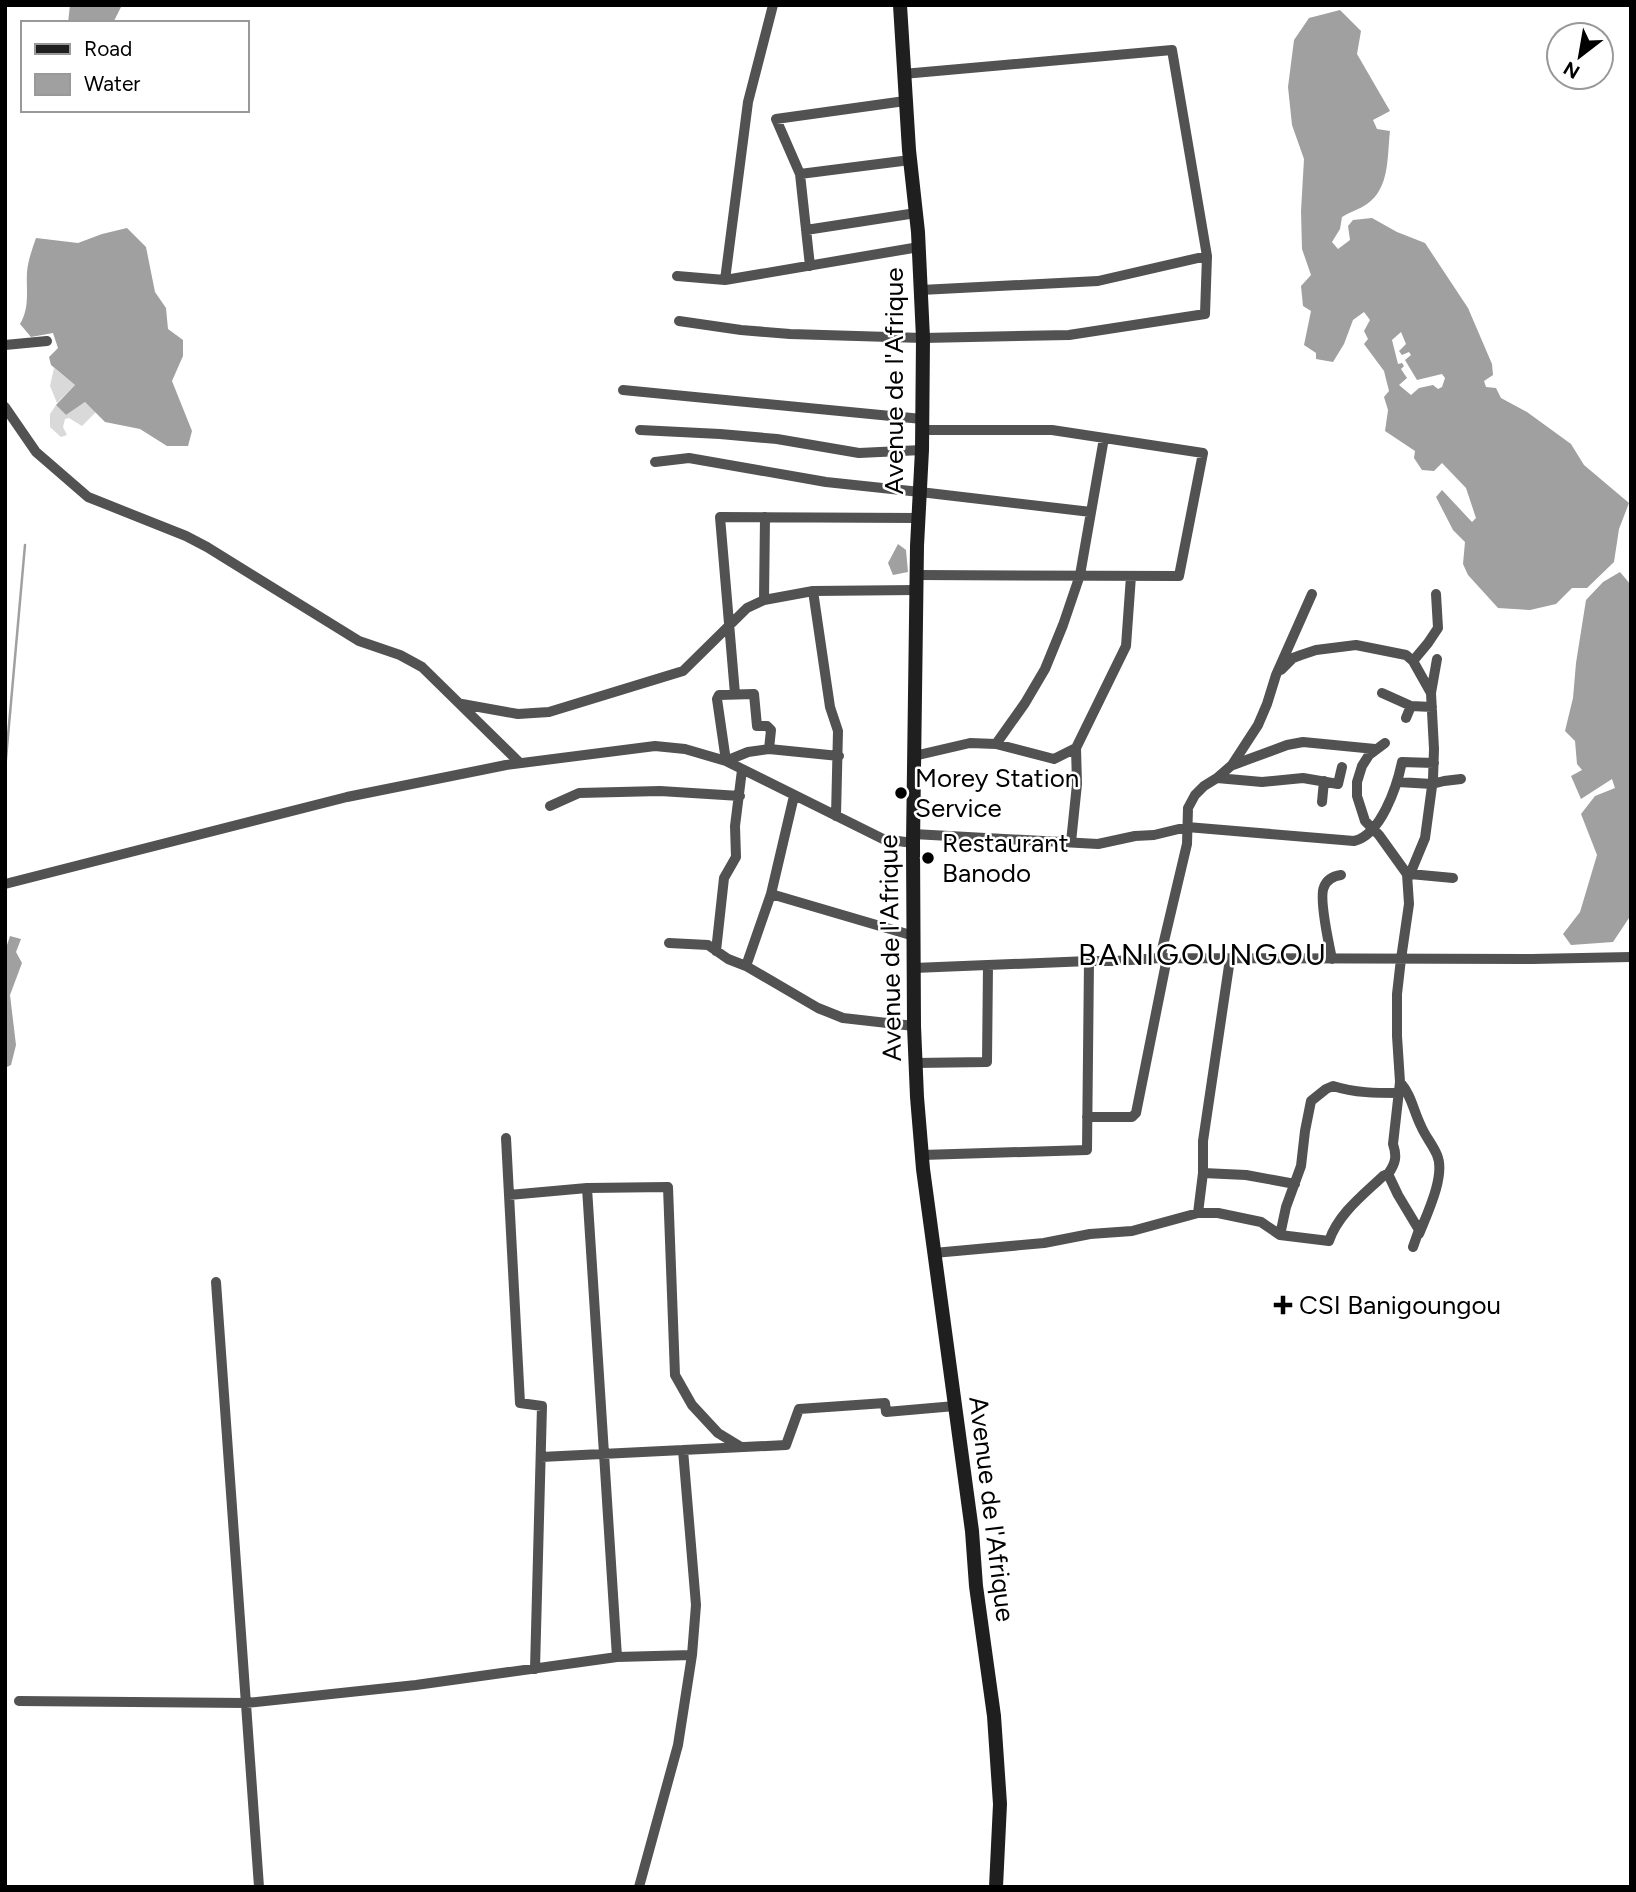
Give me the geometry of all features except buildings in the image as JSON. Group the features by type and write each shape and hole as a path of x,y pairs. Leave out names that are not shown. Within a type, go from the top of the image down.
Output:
{"main road":[{"name":"Avenue de l'Afrique","path":"900,5 905,101 919,247 923,338 913,838 915,1063 922,1155 994,1716 1000,1804 996,1887"}],"street":[{"path":"725,280 748,102 773,5"},
{"path":"679,321 790,334 923,338 1069,335 1206,314 1206,256 1172,50 903,74"},
{"path":"810,266 800,174 776,119 905,101"},
{"path":"800,174 910,160"},
{"path":"806,230 916,213"},
{"path":"677,276 725,280 919,247"},
{"path":"921,290 1098,281 1206,256"},
{"path":"5,345 47,341"},
{"path":"461,704 518,714 548,712 683,671 747,608 764,600 813,591 1080,575 1180,576 1203,453 1052,430 922,424 623,390"},
{"path":"5,407 36,452 88,497 186,536 359,641 400,655 422,667 520,763"},
{"path":"640,430 720,433 859,453 922,450"},
{"path":"996,744 1026,703 1045,669 1063,625 1080,575 1104,438"},
{"path":"655,462 689,458 826,482 1091,512"},
{"path":"735,694 720,517 918,518"},
{"path":"764,600 765,517"},
{"path":"1070,842 1077,784 1076,748 1126,646 1130,576"},
{"path":"813,591 830,707 838,731 836,816"},
{"path":"1087,1117 1118,1118 1135,1115 1187,844 1188,808 1204,786 1232,765 1258,725 1276,675 1312,594"},
{"path":"1413,661 1438,628 1436,594"},
{"path":"1276,675 1286,664 1301,655 1316,650 1356,645 1406,655 1413,661 1431,693"},
{"path":"934,1253 1044,1243 1090,1234 1132,1231 1198,1213 1218,1213 1261,1222 1280,1235 1329,1241 1332,1232 1354,1204 1388,1174 1396,1161 1393,1144 1400,1087 1397,1017 1401,959 1409,904 1409,874 1425,838 1434,763 1431,693 1437,659"},
{"path":"1382,693 1410,706 1432,707"},
{"path":"726,761 717,699 719,695 754,694 757,726 767,726 771,730 769,749"},
{"path":"1406,718 1410,706"},
{"path":"1232,765 1303,742 1375,750"},
{"path":"914,756 970,743 996,744 1054,759 1076,748"},
{"path":"1385,743 1369,755 1357,782 1359,805 1365,821 1409,874 1453,878"},
{"path":"5,884 347,797 520,763 655,746 685,749 726,761 883,839 1098,844 1187,827 1361,840 1383,814 1398,782 1402,762 1434,763"},
{"path":"726,761 747,752 769,749 839,756"},
{"path":"1217,778 1262,782 1303,778 1338,784 1342,767"},
{"path":"716,951 724,878 736,857 735,826 743,770"},
{"path":"1398,782 1432,784 1461,779"},
{"path":"1322,802 1324,781"},
{"path":"550,806 579,793 660,791 740,796"},
{"path":"746,966 771,894 794,796"},
{"path":"1332,959 1322,894 1329,880 1341,874"},
{"path":"771,894 914,936"},
{"path":"669,943 708,945 728,959 746,966 818,1007 843,1017 914,1026"},
{"path":"914,968 1163,958 1631,957"},
{"path":"1198,1213 1203,1173 1203,1141 1230,959"},
{"path":"922,1155 1087,1150 1089,961"},
{"path":"915,1063 986,1062 988,965"},
{"path":"1280,1235 1286,1207 1301,1166 1311,1101 1333,1086 1365,1093 1400,1087 1409,1092 1440,1166 1433,1197 1413,1247"},
{"path":"506,1138 520,1404 542,1406 535,1669"},
{"path":"1203,1173 1246,1175 1295,1184"},
{"path":"1388,1174 1419,1234"},
{"path":"509,1195 587,1188 668,1187 675,1375 692,1405 719,1433 741,1447"},
{"path":"587,1188 617,1657"},
{"path":"216,1282 259,1887"},
{"path":"541,1457 786,1445 799,1409 885,1403 886,1412 954,1405"},
{"path":"639,1887 678,1745 692,1655 696,1605 683,1450"},
{"path":"19,1700 246,1703 416,1685 617,1657 692,1655"}],"shaded area":[{"path":"54,368 75,385 57,403 50,386"},
{"path":"85,402 96,412 82,426 69,418 65,419 63,427 67,435 61,437 50,427 50,414 56,405 66,415"}],"water":[{"path":"70,5 122,5 114,21 68,21"},
{"path":"1340,10 1361,31 1357,54 1390,111 1373,120 1377,129 1390,131 1384,180 1367,204 1342,217 1340,229 1332,242 1338,249 1350,240 1348,226 1353,220 1372,218 1425,243 1468,308 1492,364 1493,375 1484,381 1486,387 1496,388 1501,398 1527,412 1571,444 1584,465 1629,503 1619,529 1614,562 1587,588 1572,588 1556,604 1530,610 1498,608 1468,575 1463,564 1465,542 1453,530 1436,497 1442,490 1472,522 1476,518 1466,488 1442,463 1434,471 1422,470 1414,458 1415,451 1385,431 1388,410 1384,397 1389,391 1384,371 1364,344 1368,339 1364,331 1370,320 1364,312 1353,320 1344,344 1333,362 1316,359 1316,353 1304,345 1311,311 1303,306 1301,286 1311,275 1302,249 1304,159 1292,125 1288,87 1294,40 1309,18","holes":["1401,332 1406,344 1399,351 1402,355 1409,352 1411,355 1405,360 1417,380 1442,374 1445,378 1442,387 1438,389 1433,385 1419,388 1411,395 1399,385 1407,378 1401,369 1404,366 1402,363 1398,364 1392,340"]},
{"path":"127,228 146,247 155,292 166,308 168,329 183,340 183,356 172,381 192,431 188,446 167,446 140,429 105,422 85,402 66,415 56,405 75,385 51,365 49,357 58,348 53,333 31,337 20,324 26,305 28,264 36,238 78,243"},
{"path":"898,544 906,550 908,572 893,575 888,563"},
{"path":"1620,572 1631,585 1631,915 1613,942 1571,945 1563,934 1580,912 1597,855 1581,814 1595,796 1615,788 1612,779 1581,799 1571,776 1582,770 1577,764 1575,741 1565,731 1573,698 1586,600 1603,582"},
{"path":"10,936 21,939 16,952 22,963 10,995 16,1045 11,1065 5,1068 5,946"}],"waterway":[{"path":"5,770 25,545"}],"place":[{"name":"Morey Station Service","path":"901,793"},
{"name":"Restaurant Banodo","path":"928,858"},
{"name":"CSI Banigoungou","path":"1283,1305"}],"district":[{"name":"BANIGOUNGOU","path":"1203,955"}]}
